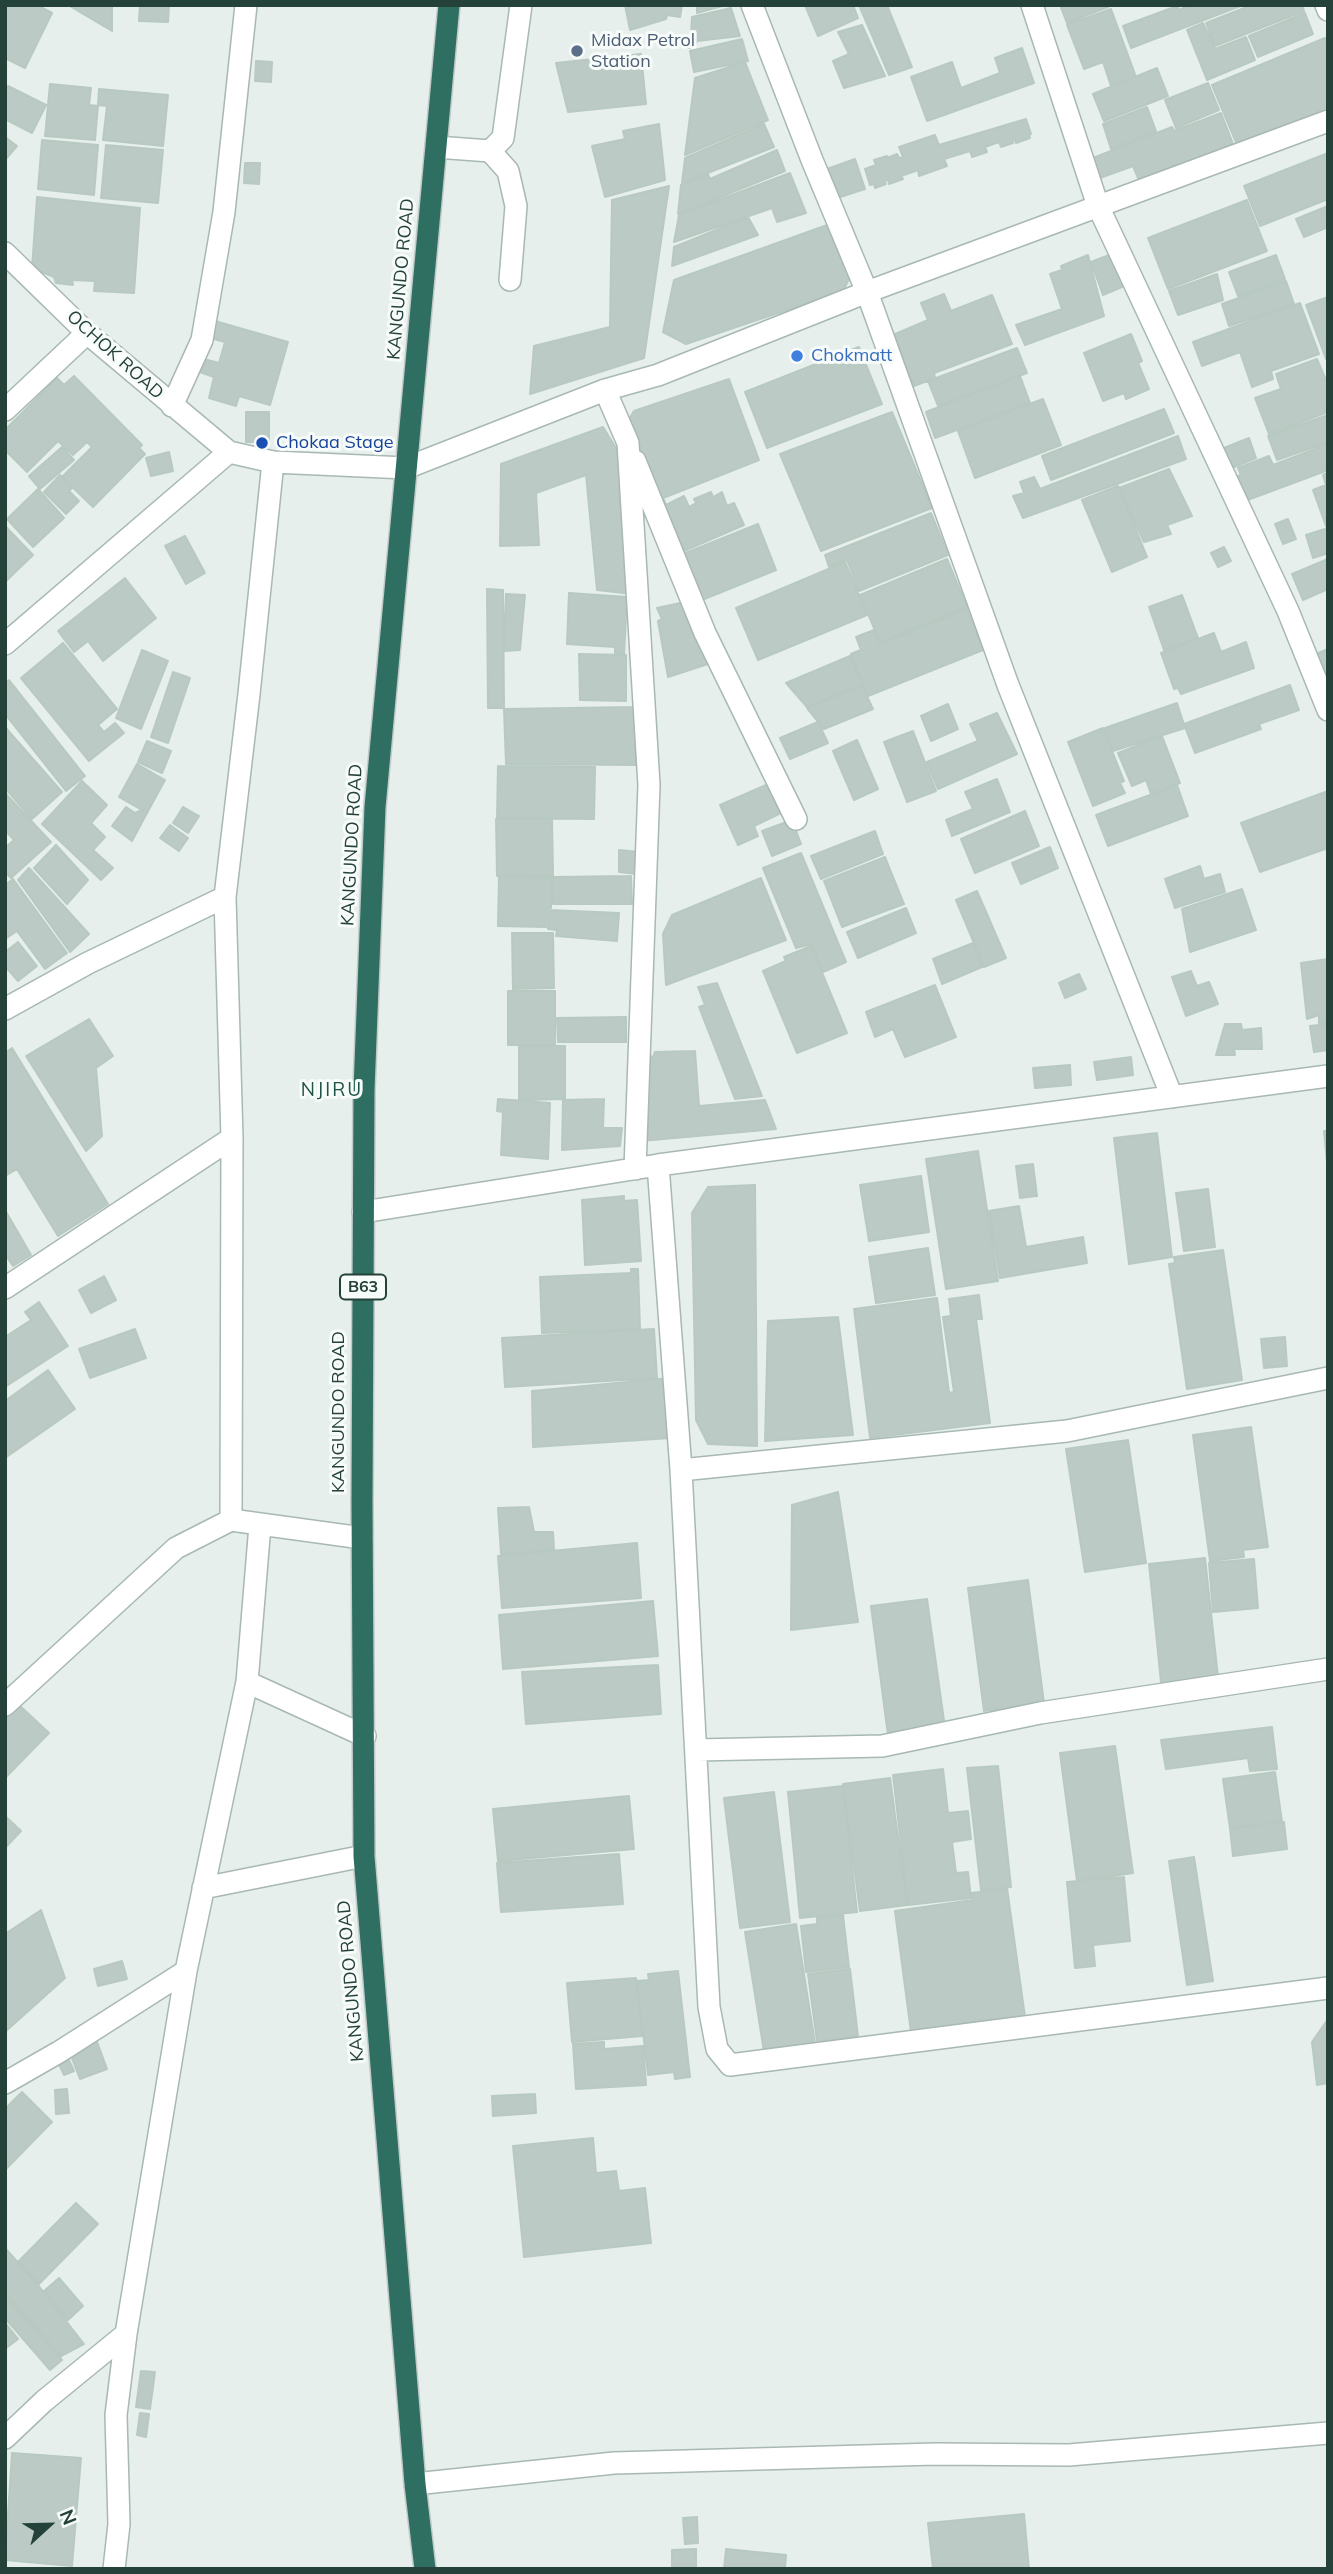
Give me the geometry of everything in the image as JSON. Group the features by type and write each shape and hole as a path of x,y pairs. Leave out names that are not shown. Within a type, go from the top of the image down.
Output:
{"highway":[{"name":"KANGUNDO ROAD","path":"425,2569 415,2484 364,1856 364,1090 375,807 449,5"}],"street":[{"path":"172,406 202,340 224,212 246,5"},
{"path":"490,151 503,138 506,125 521,5"},
{"path":"752,5 867,292 1008,685 1172,1097"},
{"path":"1032,5 1098,206 1288,611 1328,710"},
{"path":"1326,5 1328,10"},
{"path":"5,644 229,452 272,462 406,468 606,390 659,375 867,292 1328,121"},
{"path":"436,147 490,151 508,171 516,206 510,280"},
{"name":"OCHOK ROAD","path":"5,253 87,333 229,452"},
{"path":"5,410 87,333"},
{"path":"606,390 705,633 796,819"},
{"path":"628,443 649,785 635,1169"},
{"path":"231,1520 232,1138 225,897 250,694 272,462"},
{"path":"5,1009 88,963 225,897"},
{"path":"363,1212 658,1165 1328,1076"},
{"path":"5,1288 232,1138"},
{"path":"658,1165 681,1471 709,2007 718,2049 730,2065 1328,1987"},
{"path":"681,1471 1067,1431 1328,1378"},
{"path":"5,1705 176,1548 231,1520 362,1538"},
{"path":"114,2569 119,2524 116,2415 126,2334 186,1971 247,1682 260,1525"},
{"path":"697,1750 882,1746 1040,1713 1328,1669"},
{"path":"247,1682 365,1736"},
{"path":"203,1888 364,1856"},
{"path":"5,2082 59,2052 186,1971"},
{"path":"5,2438 44,2401 126,2334"},
{"path":"415,2484 614,2463 935,2454 1069,2455 1328,2433"}],"building":[{"path":"5,5 37,5 52,13 25,68 5,58"},
{"path":"68,5 112,5 112,31"},
{"path":"140,5 169,5 168,22 139,21"},
{"path":"625,5 682,5 680,17 667,15 666,19 630,30"},
{"path":"697,5 721,5 722,6 697,13"},
{"path":"805,5 853,5 858,18 818,36"},
{"path":"859,5 887,5 912,67 889,75"},
{"path":"1060,5 1108,5 1108,7 1067,23"},
{"path":"1191,5 1243,5 1131,48 1123,26 1177,6 1179,10"},
{"path":"1252,5 1302,5 1304,11 1215,46 1206,23"},
{"path":"731,8 740,36 697,41 694,48 685,48 687,36 691,36 692,17"},
{"path":"1111,9 1136,77 1111,86 1103,62 1084,69 1067,25"},
{"path":"1305,13 1313,34 1258,57 1249,36"},
{"path":"1203,23 1215,49 1246,37 1255,60 1207,80 1187,30"},
{"path":"862,25 885,76 844,88 833,61 849,54 838,32"},
{"path":"1325,38 1328,45 1328,110 1238,147 1212,85"},
{"path":"742,39 748,61 694,72 690,51"},
{"path":"1022,48 1034,83 927,121 911,77 952,62 961,88 1000,73 995,58"},
{"path":"641,54 646,104 568,112 556,63"},
{"path":"256,61 272,62 271,82 255,81"},
{"path":"745,62 768,120 685,155 695,78"},
{"path":"1157,68 1168,96 1104,121 1093,94"},
{"path":"1208,83 1219,110 1176,128 1165,100"},
{"path":"50,84 91,88 89,105 98,106 95,140 45,136"},
{"path":"8,86 46,105 32,133 5,119 5,90"},
{"path":"99,89 168,95 163,146 103,140 107,106 98,105"},
{"path":"1147,107 1156,131 1111,149 1103,124"},
{"path":"1221,113 1235,149 1141,185 1133,166 1100,178 1093,158 1172,127 1174,131"},
{"path":"1026,119 1030,138 1016,143 1014,139 1013,143 1001,147 999,142 985,147 987,152 972,157 970,151 944,159 947,166 919,176 918,170 889,184 888,180 884,181 886,184 875,188 874,184 870,185 865,169 876,165 874,160 897,154 899,158 903,157 899,147 935,135 939,145"},
{"path":"659,124 665,180 605,197 592,146 625,139 623,131"},
{"path":"764,124 774,147 682,183 685,158"},
{"path":"5,137 17,146 5,160"},
{"path":"42,140 98,145 94,195 38,189"},
{"path":"106,145 163,150 158,203 101,198"},
{"path":"777,150 785,171 678,214 681,185 708,174 710,179"},
{"path":"1328,153 1328,199 1260,226 1244,186"},
{"path":"855,159 865,189 837,198 827,169"},
{"path":"245,163 260,163 259,184 244,183"},
{"path":"790,173 806,213 777,222 772,208 674,242 679,215"},
{"path":"669,186 644,358 530,394 534,346 610,327 612,200"},
{"path":"37,197 140,208 134,293 94,291 95,281 72,280 73,285 56,283 54,277 32,268"},
{"path":"1247,200 1267,251 1168,289 1148,238"},
{"path":"1328,206 1328,227 1304,237 1296,219"},
{"path":"748,217 758,235 672,266 674,247"},
{"path":"830,224 850,277 843,291 686,344 663,332 674,280"},
{"path":"1117,252 1129,284 1103,295 1091,262"},
{"path":"1088,255 1104,316 1025,345 1016,325 1062,309 1050,274 1062,270 1061,266"},
{"path":"1276,255 1285,279 1238,296 1229,272"},
{"path":"1217,274 1223,300 1178,315 1169,291"},
{"path":"1286,281 1294,304 1229,326 1222,304"},
{"path":"944,294 951,311 992,295 1012,344 934,373 935,378 914,386 893,335 928,320 921,303"},
{"path":"1328,297 1328,358 1326,359 1306,305"},
{"path":"1300,303 1319,354 1271,371 1273,379 1252,387 1240,352 1202,366 1193,342"},
{"path":"215,321 288,342 270,405 239,396 236,406 209,398 214,377 197,371 200,358 219,363 225,342 210,338"},
{"path":"1131,334 1142,361 1138,363 1149,389 1126,399 1124,393 1103,401 1084,353"},
{"path":"859,347 882,404 767,448 745,392"},
{"path":"1017,348 1027,373 938,406 928,381"},
{"path":"1317,359 1328,385 1328,412 1269,434 1255,398 1281,389 1276,374"},
{"path":"74,376 142,445 139,448 145,454 93,507 62,477 92,447 87,442 73,455 58,441 27,472 5,450 5,430 57,378 64,385"},
{"path":"1020,376 1030,403 935,438 926,412"},
{"path":"729,379 759,460 658,500 628,421 634,411"},
{"path":"1043,399 1061,445 975,478 958,431"},
{"path":"1164,409 1174,433 1051,480 1042,456"},
{"path":"246,412 269,412 269,442 246,442"},
{"path":"892,412 932,508 821,551 780,454"},
{"path":"1328,415 1328,442 1277,460 1268,436"},
{"path":"603,427 619,453 633,594 597,590 586,475 536,493 539,545 500,546 501,464"},
{"path":"1178,436 1186,459 1023,518 1013,496 1024,493 1020,482 1034,477 1040,489"},
{"path":"1249,438 1256,458 1232,468 1224,448"},
{"path":"1328,444 1328,470 1245,501 1236,477 1241,475 1238,468 1269,456 1273,465"},
{"path":"62,447 74,460 40,489 29,476"},
{"path":"169,452 173,471 151,476 146,458"},
{"path":"1169,469 1192,516 1167,525 1171,534 1144,542 1119,488"},
{"path":"1328,473 1326,526 1313,490 1326,485 1323,475"},
{"path":"60,475 73,487 69,491 79,501 66,514 44,492"},
{"path":"1118,486 1147,557 1112,572 1082,500"},
{"path":"38,489 64,518 33,547 7,519"},
{"path":"711,492 713,497 722,492 727,506 734,503 744,525 677,554 655,502 663,498 666,505 684,496 689,507 696,503 694,499"},
{"path":"931,513 948,555 859,591 847,560 829,567 825,555"},
{"path":"1288,519 1296,539 1283,544 1275,524"},
{"path":"758,524 776,570 697,602 678,556"},
{"path":"5,526 33,555 5,582"},
{"path":"1328,528 1328,553 1313,558 1306,535"},
{"path":"185,536 205,573 186,584 165,546"},
{"path":"1224,547 1231,561 1218,567 1211,553"},
{"path":"947,559 967,607 880,642 860,595"},
{"path":"1328,559 1328,589 1303,600 1292,574"},
{"path":"845,562 867,615 758,660 736,608"},
{"path":"125,578 156,618 103,661 88,641 74,652 58,631"},
{"path":"487,589 503,590 504,708 488,708"},
{"path":"569,593 627,597 624,654 615,653 615,647 567,644"},
{"path":"506,594 525,595 520,650 504,651"},
{"path":"1182,595 1198,638 1164,650 1149,607"},
{"path":"685,602 708,664 668,677 658,621 662,619 657,608"},
{"path":"967,609 983,650 868,696 851,654 861,650 856,637 874,630 880,644"},
{"path":"1214,633 1221,652 1246,642 1254,668 1181,694 1178,688 1174,689 1161,653"},
{"path":"63,643 117,709 98,725 104,732 115,723 124,733 89,761 21,678"},
{"path":"1328,649 1328,674 1318,678 1309,657"},
{"path":"142,650 168,661 141,729 116,718"},
{"path":"579,654 626,655 626,701 580,700"},
{"path":"850,656 862,684 807,707 786,683"},
{"path":"173,672 190,678 168,743 151,737"},
{"path":"9,680 85,776 66,791 5,714 5,683"},
{"path":"1290,685 1299,710 1259,724 1261,729 1195,753 1184,724"},
{"path":"862,686 873,709 824,729 807,708"},
{"path":"1177,703 1185,728 1113,751 1105,728"},
{"path":"948,704 958,729 931,741 921,716"},
{"path":"635,707 636,765 506,764 504,709"},
{"path":"997,713 1017,754 938,789 927,762 978,741 970,724"},
{"path":"818,722 828,743 790,759 780,738"},
{"path":"5,727 62,792 32,819 5,788"},
{"path":"1103,728 1124,781 1120,783 1125,793 1093,806 1068,742"},
{"path":"913,731 936,791 907,802 884,742"},
{"path":"1162,736 1180,783 1151,794 1146,780 1132,786 1118,753"},
{"path":"857,740 878,789 854,800 833,751"},
{"path":"147,741 171,751 162,773 138,762"},
{"path":"137,764 165,780 147,813 119,797"},
{"path":"498,766 595,767 594,819 497,818"},
{"path":"997,779 1010,812 952,836 946,820 973,809 965,792"},
{"path":"82,781 107,805 91,823 105,837 93,850 113,868 101,880 42,824"},
{"path":"773,782 785,811 754,826 758,836 738,845 720,805"},
{"path":"1177,785 1188,816 1108,846 1096,815"},
{"path":"1328,791 1328,848 1260,872 1241,823"},
{"path":"5,793 51,842 11,878 5,872 5,848 14,840 5,830"},
{"path":"126,807 135,813 142,810 147,813 132,841 112,826"},
{"path":"183,807 199,816 188,833 173,823"},
{"path":"1025,811 1039,846 975,873 961,839"},
{"path":"496,819 552,819 553,876 497,876"},
{"path":"792,820 801,844 772,856 762,831"},
{"path":"170,825 188,838 179,851 160,838"},
{"path":"875,831 883,854 821,879 811,856"},
{"path":"56,845 88,880 67,904 34,868"},
{"path":"1050,847 1058,868 1021,884 1012,863"},
{"path":"619,850 639,852 637,874 619,872"},
{"path":"801,853 846,962 823,972 811,944 796,948 763,868"},
{"path":"885,857 904,904 842,927 824,881"},
{"path":"1200,866 1204,879 1220,874 1225,892 1175,908 1165,879"},
{"path":"29,868 89,934 70,952 18,880"},
{"path":"631,876 632,904 553,904 553,877"},
{"path":"499,877 551,878 551,908 547,908 546,927 498,926"},
{"path":"761,878 786,940 666,985 663,934 672,915"},
{"path":"13,879 67,953 45,969 17,931 5,939 5,885"},
{"path":"1242,889 1256,930 1190,952 1182,909"},
{"path":"977,891 1006,958 984,967 956,900"},
{"path":"906,908 916,933 858,958 847,932"},
{"path":"549,910 619,913 617,941 556,936 557,930 548,929"},
{"path":"512,933 553,933 554,988 513,989"},
{"path":"18,942 37,966 18,981 5,966 5,952"},
{"path":"973,943 982,967 942,984 933,959"},
{"path":"811,946 847,1033 797,1053 763,971 786,961 784,957"},
{"path":"1328,959 1328,1023 1319,1024 1319,1015 1307,1019 1301,963"},
{"path":"1191,971 1197,986 1209,982 1218,1004 1186,1016 1172,977"},
{"path":"1079,974 1086,989 1065,998 1059,983"},
{"path":"717,983 762,1096 735,1099 699,1007 705,1005 698,987"},
{"path":"935,985 956,1037 905,1057 893,1029 875,1037 866,1012"},
{"path":"508,991 555,991 555,1045 508,1045"},
{"path":"626,1017 626,1042 558,1042 557,1018"},
{"path":"89,1019 113,1056 96,1068 102,1136 86,1151 26,1056"},
{"path":"1225,1024 1241,1024 1242,1030 1261,1028 1262,1049 1234,1049 1235,1055 1216,1055"},
{"path":"1328,1024 1328,1050 1314,1052 1310,1026"},
{"path":"519,1046 565,1046 565,1099 519,1100"},
{"path":"12,1048 108,1204 58,1236 17,1169 5,1176 5,1053"},
{"path":"695,1051 699,1106 765,1100 776,1129 641,1141 642,1055 653,1057 655,1052"},
{"path":"1131,1057 1133,1075 1097,1080 1094,1062"},
{"path":"1070,1065 1071,1085 1035,1088 1033,1068"},
{"path":"498,1099 550,1103 548,1159 501,1155 503,1112 497,1111"},
{"path":"604,1099 603,1128 622,1128 620,1146 562,1150 563,1100"},
{"path":"1324,1131 1328,1131 1327,1162"},
{"path":"1157,1133 1172,1257 1129,1264 1114,1138"},
{"path":"978,1151 998,1281 946,1289 926,1159"},
{"path":"1033,1164 1037,1196 1020,1198 1016,1166"},
{"path":"921,1176 929,1232 869,1241 860,1185"},
{"path":"755,1185 757,1446 708,1444 696,1420 692,1213 708,1187"},
{"path":"1208,1189 1215,1247 1184,1251 1176,1193"},
{"path":"624,1196 624,1201 637,1200 641,1261 585,1265 582,1200"},
{"path":"1019,1206 1026,1247 1083,1237 1087,1263 1000,1278 989,1211"},
{"path":"5,1210 31,1255 13,1266 5,1254"},
{"path":"928,1248 935,1295 876,1303 869,1257"},
{"path":"1223,1250 1242,1380 1187,1389 1169,1264 1175,1263 1174,1257"},
{"path":"631,1269 638,1269 640,1329 542,1333 540,1277 631,1273"},
{"path":"104,1276 116,1300 91,1313 79,1290"},
{"path":"979,1295 982,1319 976,1319 990,1423 870,1438 854,1309 937,1298 949,1393 954,1392 943,1317 951,1316 949,1299"},
{"path":"39,1302 68,1346 5,1387 5,1337 31,1320 25,1312"},
{"path":"838,1317 853,1435 765,1441 768,1321"},
{"path":"135,1329 146,1358 90,1378 79,1349"},
{"path":"654,1329 657,1378 505,1387 502,1338"},
{"path":"1285,1337 1287,1366 1264,1368 1261,1339"},
{"path":"48,1370 75,1409 5,1458 5,1401"},
{"path":"669,1378 671,1438 533,1447 532,1391"},
{"path":"1251,1427 1268,1547 1243,1550 1244,1557 1210,1561 1193,1435"},
{"path":"1128,1440 1146,1563 1085,1572 1066,1449"},
{"path":"838,1492 858,1622 791,1630 792,1505"},
{"path":"529,1507 534,1532 553,1532 554,1550 501,1554 498,1508"},
{"path":"637,1543 641,1598 502,1608 498,1556"},
{"path":"1205,1558 1219,1686 1162,1692 1149,1564"},
{"path":"1254,1559 1258,1608 1213,1612 1209,1563"},
{"path":"1028,1580 1044,1703 984,1711 968,1588"},
{"path":"927,1599 945,1728 888,1735 871,1606"},
{"path":"653,1601 658,1656 503,1669 499,1615"},
{"path":"658,1665 661,1714 526,1724 522,1672"},
{"path":"19,1705 49,1733 5,1778 5,1719"},
{"path":"1272,1727 1277,1769 1250,1771 1248,1758 1166,1769 1161,1740"},
{"path":"1115,1746 1133,1873 1077,1881 1060,1753"},
{"path":"998,1766 1011,1887 981,1890 967,1768"},
{"path":"943,1769 948,1813 968,1811 971,1839 952,1842 956,1873 968,1872 971,1898 908,1905 893,1775"},
{"path":"1275,1772 1282,1822 1230,1828 1223,1779"},
{"path":"890,1778 907,1905 860,1911 843,1784"},
{"path":"843,1786 857,1912 800,1918 788,1792"},
{"path":"774,1792 790,1922 740,1928 724,1798"},
{"path":"629,1796 634,1849 498,1861 493,1809"},
{"path":"5,1816 21,1831 5,1848"},
{"path":"1284,1822 1287,1849 1233,1856 1230,1828"},
{"path":"619,1854 623,1904 501,1912 497,1863"},
{"path":"1194,1857 1213,1981 1187,1985 1169,1861"},
{"path":"1124,1877 1130,1941 1093,1945 1095,1966 1075,1968 1067,1882"},
{"path":"1007,1888 1025,2017 911,2032 895,1911 973,1900 972,1893"},
{"path":"41,1910 65,1978 6,2031 5,1934"},
{"path":"843,1915 849,1967 806,1972 801,1926 817,1924 817,1918"},
{"path":"796,1924 816,2050 765,2058 745,1932"},
{"path":"122,1961 127,1979 98,1986 94,1969"},
{"path":"850,1969 858,2036 817,2041 808,1974"},
{"path":"678,1971 690,2077 675,2079 674,2072 648,2075 637,1981 649,1980 648,1974"},
{"path":"636,1978 642,2036 572,2042 567,1983"},
{"path":"1328,2019 1328,2083 1317,2085 1312,2042"},
{"path":"96,2039 107,2069 80,2079 68,2048"},
{"path":"604,2042 604,2049 643,2046 646,2085 576,2089 573,2044"},
{"path":"67,2056 74,2071 64,2075 57,2060"},
{"path":"67,2089 69,2113 56,2114 55,2090"},
{"path":"22,2092 52,2122 5,2170 5,2109"},
{"path":"535,2094 536,2113 493,2116 492,2096"},
{"path":"593,2138 596,2173 616,2171 619,2191 645,2188 651,2243 524,2257 513,2146"},
{"path":"76,2203 98,2224 39,2284 18,2262"},
{"path":"5,2248 84,2344 61,2356 5,2293"},
{"path":"59,2278 83,2306 68,2320 44,2291"},
{"path":"5,2295 62,2360 50,2370 5,2318"},
{"path":"5,2323 18,2339 5,2349"},
{"path":"141,2371 155,2372 150,2409 136,2407"},
{"path":"140,2413 149,2414 146,2437 137,2435"},
{"path":"12,2453 81,2458 72,2566 5,2560"},
{"path":"1024,2514 1029,2569 933,2569 928,2523"},
{"path":"697,2517 698,2543 685,2544 683,2518"},
{"path":"696,2549 696,2569 672,2569 672,2550"},
{"path":"726,2549 786,2555 785,2569 724,2569"}],"place":[{"name":"Midax Petrol Station","path":"577,51"},
{"name":"Chokmatt","path":"797,356"},
{"name":"Chokaa Stage","path":"262,443"}],"district":[{"name":"NJIRU","path":"332,1090"}]}
